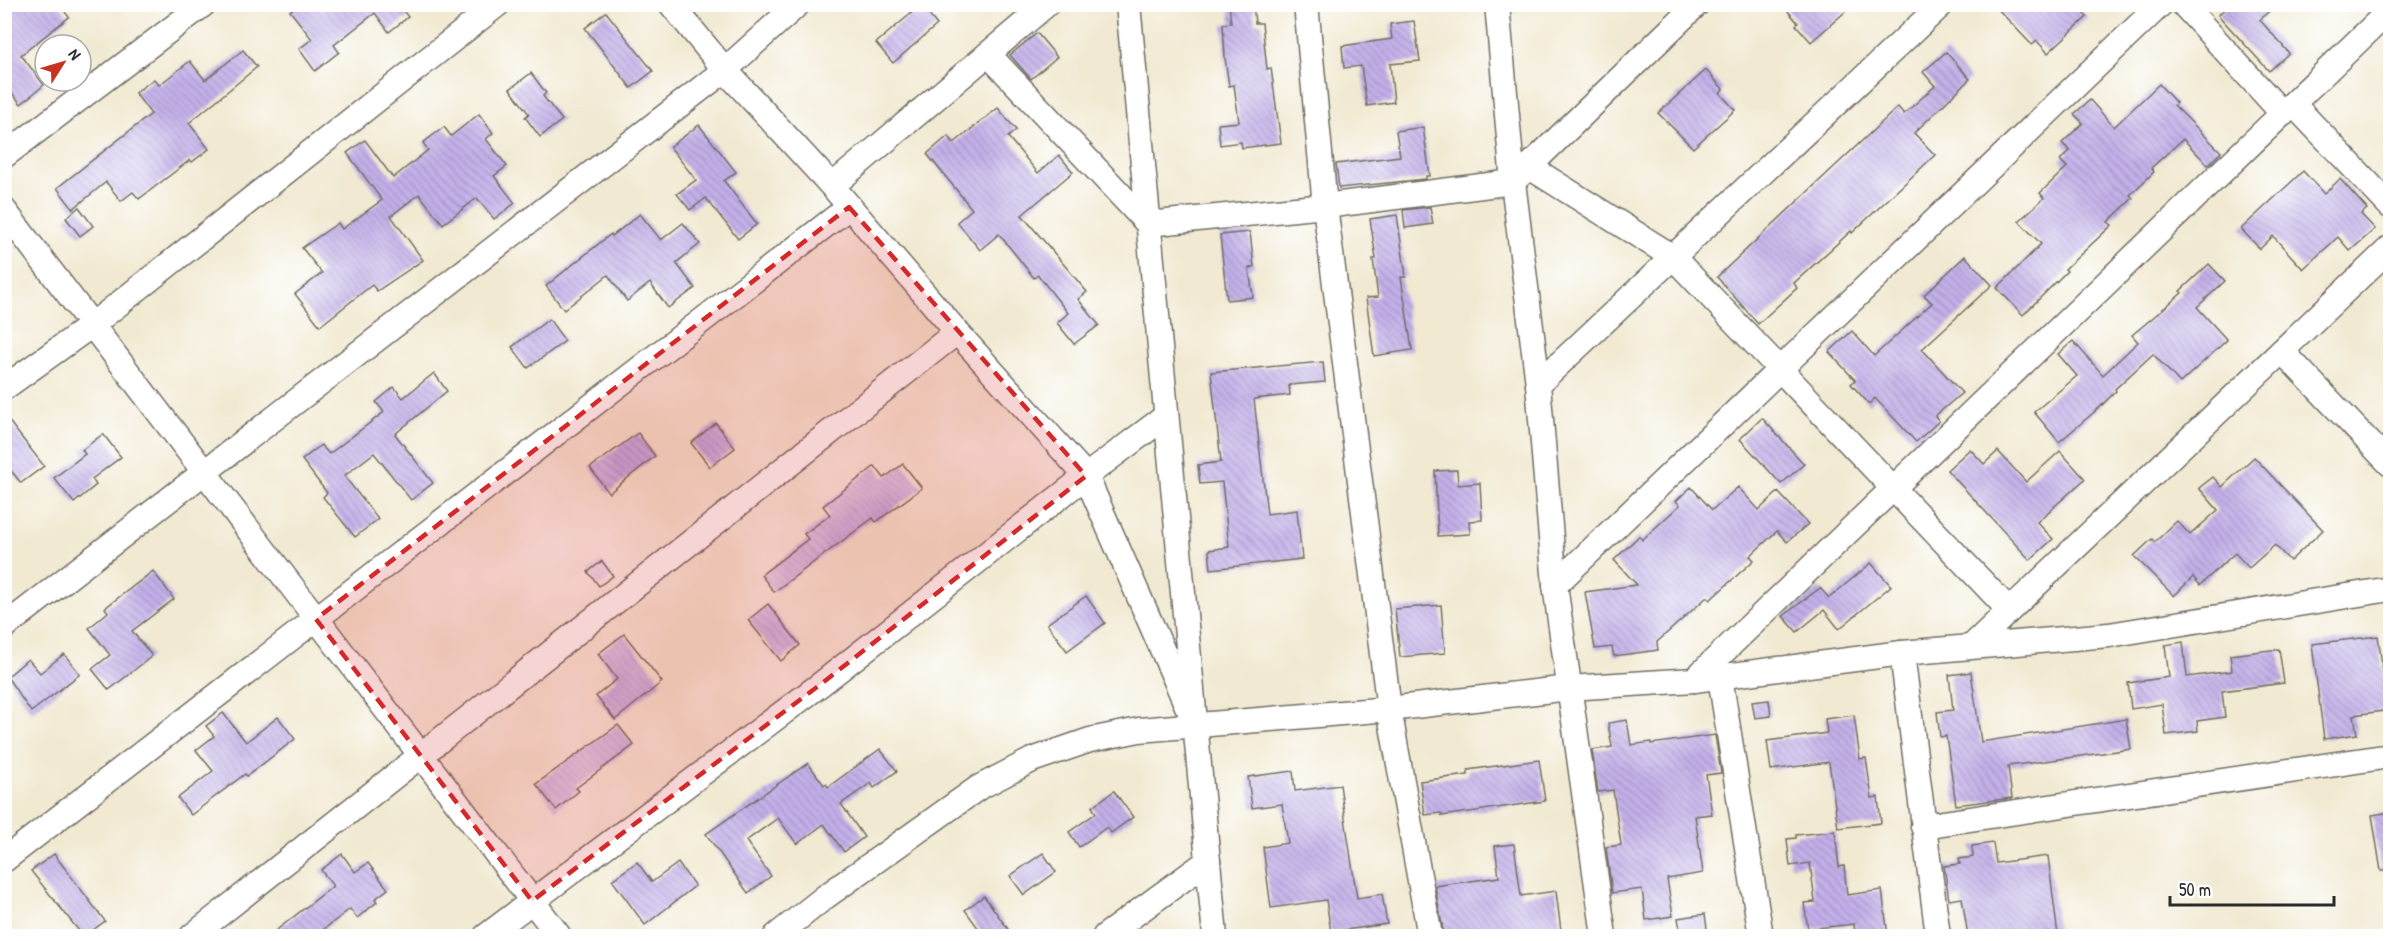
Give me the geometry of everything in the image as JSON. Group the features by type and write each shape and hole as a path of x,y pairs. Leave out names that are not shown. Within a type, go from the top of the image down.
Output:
{"street":[{"path":"4,156 204,4"},
{"path":"4,388 92,325 498,4"},
{"path":"671,4 725,70 832,186 957,332 1086,476 1195,726"},
{"path":"4,627 206,474 725,70 798,4"},
{"path":"832,186 1047,4"},
{"path":"1128,4 1215,936"},
{"path":"1306,4 1325,206 1389,709 1430,936"},
{"path":"1497,4 1521,174 1555,585 1604,936"},
{"path":"1148,224 1325,206 1521,174 1697,4"},
{"path":"1538,384 1942,4"},
{"path":"1555,585 2161,4"},
{"path":"2183,4 2288,109 2391,206"},
{"path":"1694,680 2391,10"},
{"path":"988,54 1148,224"},
{"path":"1521,174 1673,257 2010,610"},
{"path":"4,860 849,207"},
{"path":"4,210 559,936"},
{"path":"1972,646 2391,248"},
{"path":"192,936 957,332"},
{"path":"2282,351 2391,464"},
{"path":"486,936 821,684 1166,416"},
{"path":"776,936 825,897 978,789 1032,760 1090,740 1139,730 1389,709 1569,688 1694,680 1902,653 2109,636 2391,590"},
{"path":"1902,653 1938,936"},
{"path":"1720,677 1761,936"},
{"path":"1923,826 2391,756"},
{"path":"1105,936 1208,861"}],"highlighted area":[{"path":"849,207 1086,476 821,684 532,901 316,619"}],"building":[{"path":"4,4 59,4 69,17 49,33 33,33 33,46 21,55 33,71 34,93 21,104 4,83"},
{"path":"299,4 398,4 408,17 389,32 375,13 334,45 339,52 315,71 299,49 312,39 290,11"},
{"path":"1229,4 1253,4 1255,23 1262,23 1267,69 1271,68 1281,143 1242,148 1241,142 1220,145 1218,124 1239,122 1234,85 1229,86 1225,58 1223,24 1231,23"},
{"path":"1782,4 1854,4 1811,42"},
{"path":"1993,4 2075,4 2087,17 2048,53 2037,41 2032,45"},
{"path":"2230,4 2276,4 2260,20 2289,53 2269,71 2218,15"},
{"path":"921,5 937,25 893,63 876,43"},
{"path":"606,12 653,71 631,88 585,28"},
{"path":"1414,21 1420,61 1390,64 1394,102 1367,106 1361,66 1344,68 1342,46 1392,39 1390,24"},
{"path":"1037,33 1057,57 1031,79 1010,55"},
{"path":"243,50 257,67 189,123 209,149 192,162 190,160 139,199 133,192 121,201 106,182 73,209 57,188 151,114 135,93 154,79 159,85 190,61 205,80"},
{"path":"1946,52 1970,79 1914,133 1935,155 1852,233 1851,231 1794,283 1797,288 1758,324 1717,277 1898,107 1904,114 1935,86 1923,72"},
{"path":"1706,70 1723,89 1720,93 1735,110 1693,148 1658,113"},
{"path":"531,73 546,93 543,96 562,120 540,137 525,117 529,114 510,89"},
{"path":"2159,84 2176,103 2174,105 2221,152 2208,165 2183,139 2151,168 2154,172 2130,195 2133,198 2108,222 2112,225 2065,269 2067,271 2023,315 1997,288 2041,244 2019,221 2044,198 2040,193 2067,167 2060,160 2070,151 2062,143 2083,123 2074,114 2090,100 2114,127"},
{"path":"998,108 1016,130 1008,137 1038,173 1059,155 1073,172 1022,215 1087,292 1078,299 1099,325 1074,344 1057,323 1068,313 1038,275 1034,278 999,234 980,250 957,222 972,209 927,154 948,136 954,143"},
{"path":"479,114 493,133 486,139 507,166 494,176 515,203 494,219 477,198 443,224 419,194 391,216 423,260 377,291 372,285 320,326 295,294 322,273 302,248 338,223 342,229 382,200 347,153 365,140 393,178 428,150 423,143 444,127 451,136"},
{"path":"699,125 736,172 724,181 757,224 738,239 706,198 690,210 677,194 696,180 670,147"},
{"path":"1423,127 1430,176 1426,176 1426,179 1339,188 1336,164 1400,156 1396,131"},
{"path":"2303,171 2324,194 2340,179 2367,209 2361,214 2375,229 2350,251 2338,237 2303,269 2273,236 2260,249 2241,229"},
{"path":"79,207 93,226 80,236 66,218"},
{"path":"1430,207 1433,224 1405,228 1403,210"},
{"path":"640,214 661,240 683,223 700,244 676,263 695,288 668,308 650,283 627,301 608,275 564,310 546,286"},
{"path":"1397,215 1406,277 1401,277 1412,350 1374,356 1366,298 1378,297 1373,259 1376,259 1370,219"},
{"path":"1250,232 1254,267 1249,268 1253,297 1227,300 1220,235"},
{"path":"1965,256 1992,285 1922,349 1962,393 1935,416 1939,421 1916,442 1875,398 1869,404 1851,384 1855,380 1829,352 1852,331 1874,356 1932,303 1924,295"},
{"path":"2209,264 2225,281 2197,307 2227,340 2180,383 2153,354 2115,389 2116,391 2099,408 2059,442 2034,412 2077,376 2058,354 2073,341 2103,375 2138,342 2132,335 2182,293 2180,291"},
{"path":"549,319 565,341 528,368 512,347"},
{"path":"1323,362 1325,382 1289,385 1290,395 1254,399 1267,514 1297,510 1302,559 1211,569 1209,550 1229,547 1222,482 1200,484 1198,465 1221,462 1211,372"},
{"path":"434,373 447,391 395,434 433,483 411,500 374,453 344,476 378,519 355,537 323,497 327,493 302,460 321,445 329,454 384,412 376,402 394,387 403,398"},
{"path":"4,415 44,466 21,483 4,462"},
{"path":"1762,418 1804,464 1781,484 1740,439"},
{"path":"716,423 735,448 710,467 691,443"},
{"path":"638,433 655,456 609,493 590,468"},
{"path":"103,434 121,457 92,479 96,485 74,503 54,478 85,454 82,450"},
{"path":"1970,449 1984,464 1998,451 2026,482 2060,451 2085,479 2037,522 2053,539 2030,560 1947,470"},
{"path":"2254,457 2323,530 2290,561 2275,545 2249,568 2235,553 2200,585 2193,577 2174,596 2134,556 2152,539 2155,542 2177,521 2190,535 2218,510 2199,488 2213,477 2222,487"},
{"path":"903,464 922,488 876,522 873,518 774,592 761,575 808,539 804,534 830,515 823,506 875,466 884,478"},
{"path":"1457,470 1458,485 1480,483 1482,520 1469,521 1470,534 1438,536 1435,471"},
{"path":"1691,487 1712,510 1738,487 1759,510 1778,492 1808,524 1787,542 1777,531 1750,556 1754,560 1710,600 1707,597 1657,642 1658,650 1614,656 1612,647 1595,649 1585,592 1637,585 1614,560 1639,536 1642,540 1680,505 1676,501"},
{"path":"602,561 613,576 599,586 588,572"},
{"path":"1871,563 1891,586 1839,629 1824,610 1797,632 1783,616 1820,588 1829,598"},
{"path":"153,571 174,599 132,631 152,656 109,690 92,669 110,655 89,628 108,612 105,608"},
{"path":"1086,596 1105,623 1067,651 1047,624"},
{"path":"768,604 800,645 781,661 748,620"},
{"path":"1441,605 1445,653 1400,657 1395,609"},
{"path":"624,634 662,682 615,720 596,696 617,679 598,654"},
{"path":"2378,636 2385,685 2391,685 2391,710 2354,715 2357,734 2324,739 2312,644"},
{"path":"2183,642 2187,677 2232,671 2230,655 2279,649 2284,683 2222,691 2225,717 2197,721 2198,731 2166,735 2162,704 2131,709 2128,683 2169,677 2165,645"},
{"path":"64,654 80,674 31,712 7,677 28,659 40,673"},
{"path":"1971,672 1981,742 2126,719 2131,749 2008,766 2012,798 1956,805 1946,736 1940,737 1937,712 1953,710 1949,675"},
{"path":"1769,700 1771,716 1755,718 1752,702"},
{"path":"223,713 246,742 278,717 295,739 191,815 178,798 213,771 196,750 214,736 206,726"},
{"path":"1854,715 1860,759 1866,758 1872,798 1878,797 1881,823 1838,828 1829,762 1771,770 1767,741 1827,733 1825,719"},
{"path":"1627,720 1631,745 1715,735 1721,773 1706,775 1712,814 1695,816 1703,873 1667,879 1673,916 1646,920 1642,889 1612,893 1606,847 1621,845 1613,790 1598,792 1592,750 1612,747 1608,723"},
{"path":"618,725 634,745 576,788 579,791 556,810 536,784"},
{"path":"880,749 897,771 874,788 871,783 841,804 864,837 844,852 824,824 797,844 778,818 746,841 771,876 748,893 706,834 808,763 828,787"},
{"path":"1539,760 1545,801 1442,816 1441,813 1425,815 1420,781 1468,775 1468,770"},
{"path":"1293,771 1295,791 1340,785 1357,898 1382,894 1387,924 1331,932 1326,900 1271,908 1263,847 1288,843 1282,804 1252,808 1248,777"},
{"path":"1114,791 1133,817 1111,833 1107,827 1079,847 1069,832 1096,813 1092,807"},
{"path":"2391,812 2391,871 2381,871 2372,815"},
{"path":"1835,831 1839,867 1844,866 1847,895 1882,890 1888,936 1855,936 1854,924 1808,929 1804,903 1815,902 1810,863 1790,866 1787,839 1796,838 1796,835"},
{"path":"1993,843 1996,863 2048,856 2058,936 1968,936 1962,898 1949,900 1944,866 1960,864 1959,859 1973,857 1972,846"},
{"path":"1514,844 1521,896 1556,891 1561,931 1552,932 1552,936 1444,936 1435,886 1499,877 1495,846"},
{"path":"1043,853 1056,872 1024,895 1010,876"},
{"path":"54,854 105,921 85,936 31,871"},
{"path":"342,854 355,872 368,863 388,889 375,899 377,902 357,918 350,909 315,936 269,936 333,886 321,870"},
{"path":"637,862 652,882 678,863 695,886 645,925 612,880"},
{"path":"984,896 1013,936 984,936 965,910"},
{"path":"1705,914 1708,936 1681,936 1678,918"}]}
